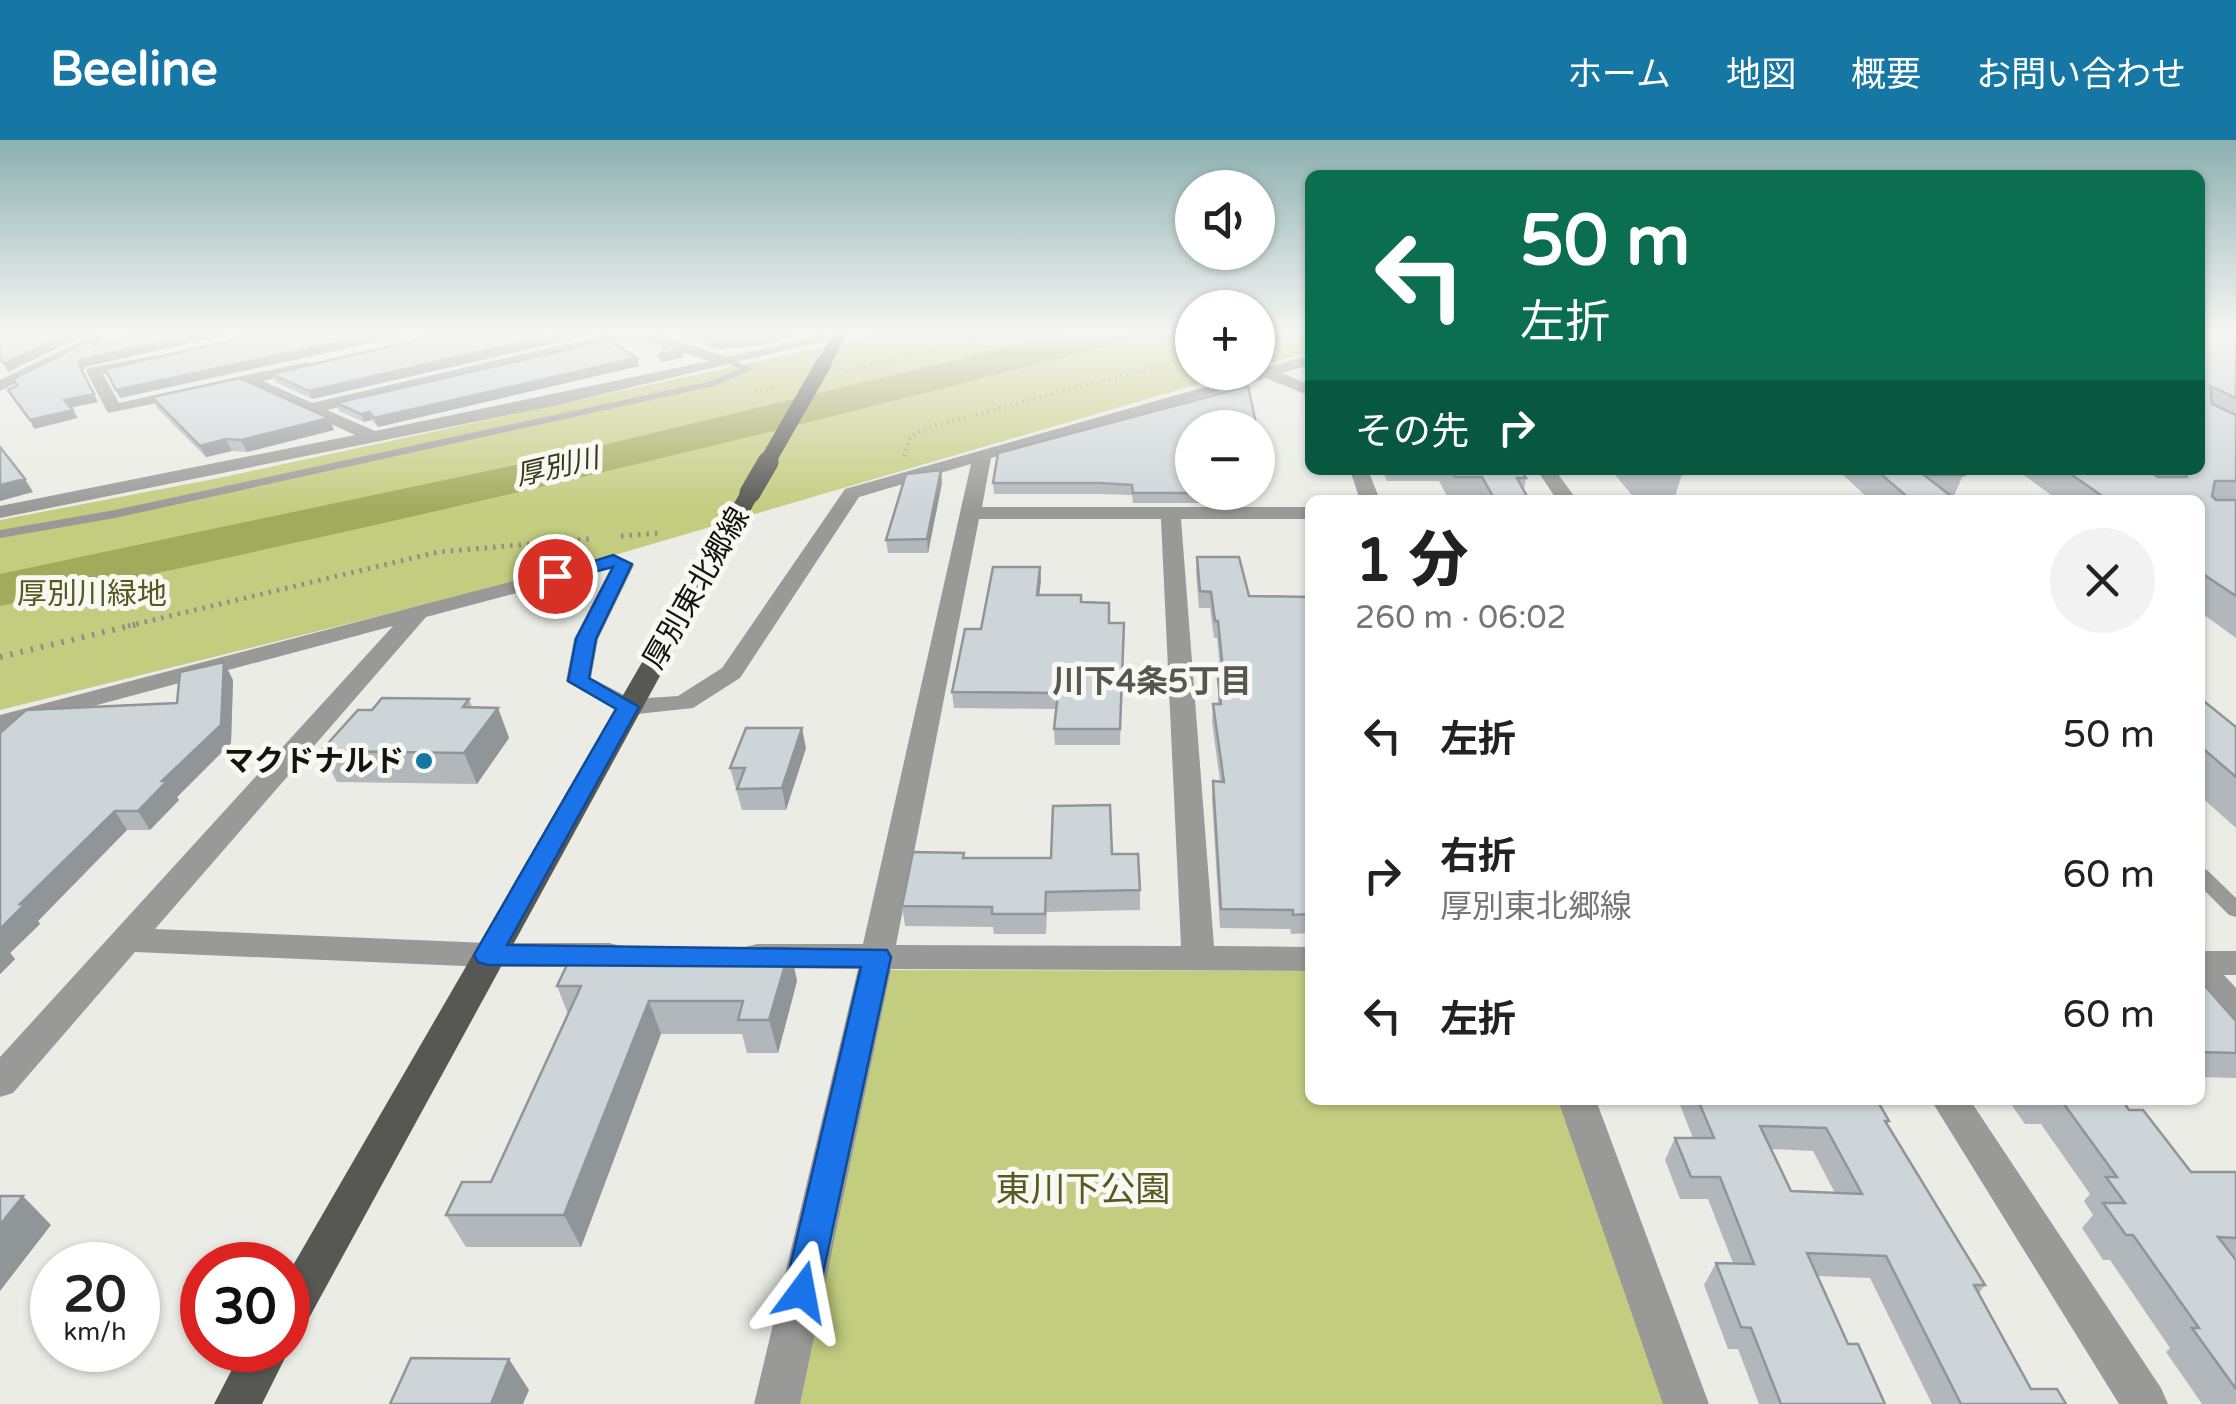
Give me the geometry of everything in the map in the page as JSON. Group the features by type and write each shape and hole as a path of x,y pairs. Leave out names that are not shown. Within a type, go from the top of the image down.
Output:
{"main road":[{"name":"厚別東北郷線","path":"310,1275 807,392"},
{"path":"237,1404 255,1372"}],"street":[{"path":"105,392 114,409 191,392"},
{"path":"272,392 375,438"},
{"path":"308,409 383,392"},
{"path":"0,512 590,392"},
{"path":"0,722 613,560 623,564 586,639 578,681 628,707 684,703 731,673 852,493 982,458 1194,392"},
{"path":"777,1404 877,957 982,458"},
{"path":"972,513 1305,513"},
{"path":"1171,513 1198,958"},
{"path":"0,1082 416,614"},
{"path":"0,746 39,714"},
{"path":"128,940 488,955 644,956"},
{"path":"722,956 1305,958"},
{"path":"2205,963 2236,963"},
{"path":"2205,976 2236,1010"},
{"path":"1579,1105 1686,1404"},
{"path":"1953,1105 2146,1404"}],"lane":[{"path":"0,534 319,471 674,392"},
{"path":"2205,880 2236,910"}],"path":[{"path":"902,462 911,436 929,427 1059,392"},
{"path":"0,659 438,552 660,533"}],"green space":[{"name":"厚別川緑地","path":"616,392 1171,392 560,571 0,710 0,520 219,478"},
{"name":"東川下公園","path":"888,970 1305,971 1305,1105 1567,1105 1669,1404 794,1404"}],"building":[{"path":"9,392 94,394 64,400 73,410 30,420"},
{"path":"175,392 271,392 329,418 200,446 152,397"},
{"path":"384,392 488,392 374,418 369,412 361,414 336,403"},
{"path":"1226,392 1249,392 1253,410 1175,410 1175,493 1133,493 1132,485 1101,483 993,483 998,453"},
{"path":"2205,392 2211,392 2212,404 2236,415 2236,481 2215,481 2212,496 2216,500 2236,500 2236,596 2205,575 2205,495 2101,495 2072,475 2205,475"},
{"path":"0,447 25,479 0,485"},
{"path":"941,470 927,539 886,540 906,474"},
{"path":"1524,475 1526,478 1517,478 1526,495 1492,495 1482,477 1455,477"},
{"path":"1882,475 1924,475 1950,495 1905,495"},
{"path":"1197,557 1239,557 1249,596 1305,597 1305,914 1293,915 1293,910 1221,909 1213,781 1224,782 1213,704 1221,704 1218,679 1224,679 1211,592 1200,591"},
{"path":"993,567 1040,567 1037,595 1081,595 1081,602 1109,603 1109,623 1124,623 1120,729 1054,729 1058,693 952,692 965,629 981,629"},
{"path":"224,662 221,725 162,781 167,781 138,811 115,811 20,904 25,904 0,929 0,733 26,710 177,703 180,672"},
{"path":"382,698 469,699 463,707 498,708 464,753 321,751 358,710 372,710"},
{"path":"2205,702 2236,727 2236,777 2205,750"},
{"path":"746,728 802,728 782,788 737,789 745,768 730,768"},
{"path":"1110,805 1112,854 1138,854 1140,890 1046,892 1045,914 992,914 992,907 902,906 913,852 964,853 963,858 1051,858 1053,806"},
{"path":"575,948 790,948 769,1020 738,1020 743,1001 649,1001 564,1215 446,1215 462,1182 491,1182 581,986 557,986"},
{"path":"2205,986 2236,1021 2236,1053 2205,1052"},
{"path":"1700,1105 1880,1105 1889,1121 1885,1121 1985,1285 1974,1285 2031,1389 2057,1389 2066,1404 1961,1404 1886,1256 1807,1253 1848,1344 1858,1344 1885,1404 1781,1404 1751,1328 1741,1327 1716,1263 1754,1264 1720,1177 1691,1177 1675,1138 1714,1138","holes":["1760,1126 1826,1128 1862,1194 1791,1191"]},
{"path":"2065,1105 2126,1105 2129,1110 2143,1110 2191,1172 2236,1172 2236,1238 2218,1237 2236,1260 2236,1389 2192,1328 2199,1328 2133,1235 2126,1235 2103,1203 2125,1203 2106,1177 2117,1177"},
{"path":"0,1196 23,1196 0,1225"},
{"path":"411,1358 509,1359 491,1404 390,1404"}],"waterway":[{"name":"厚別川","path":"0,590 558,470 883,392"}],"place":[{"name":"マクドナルド","path":"424,761"}],"district":[{"name":"川下4条5丁目","path":"1152,681"}],"route":[{"path":"555,576 613,560 623,564 586,639 578,681 628,707 488,955 877,957 802,1292"}]}
